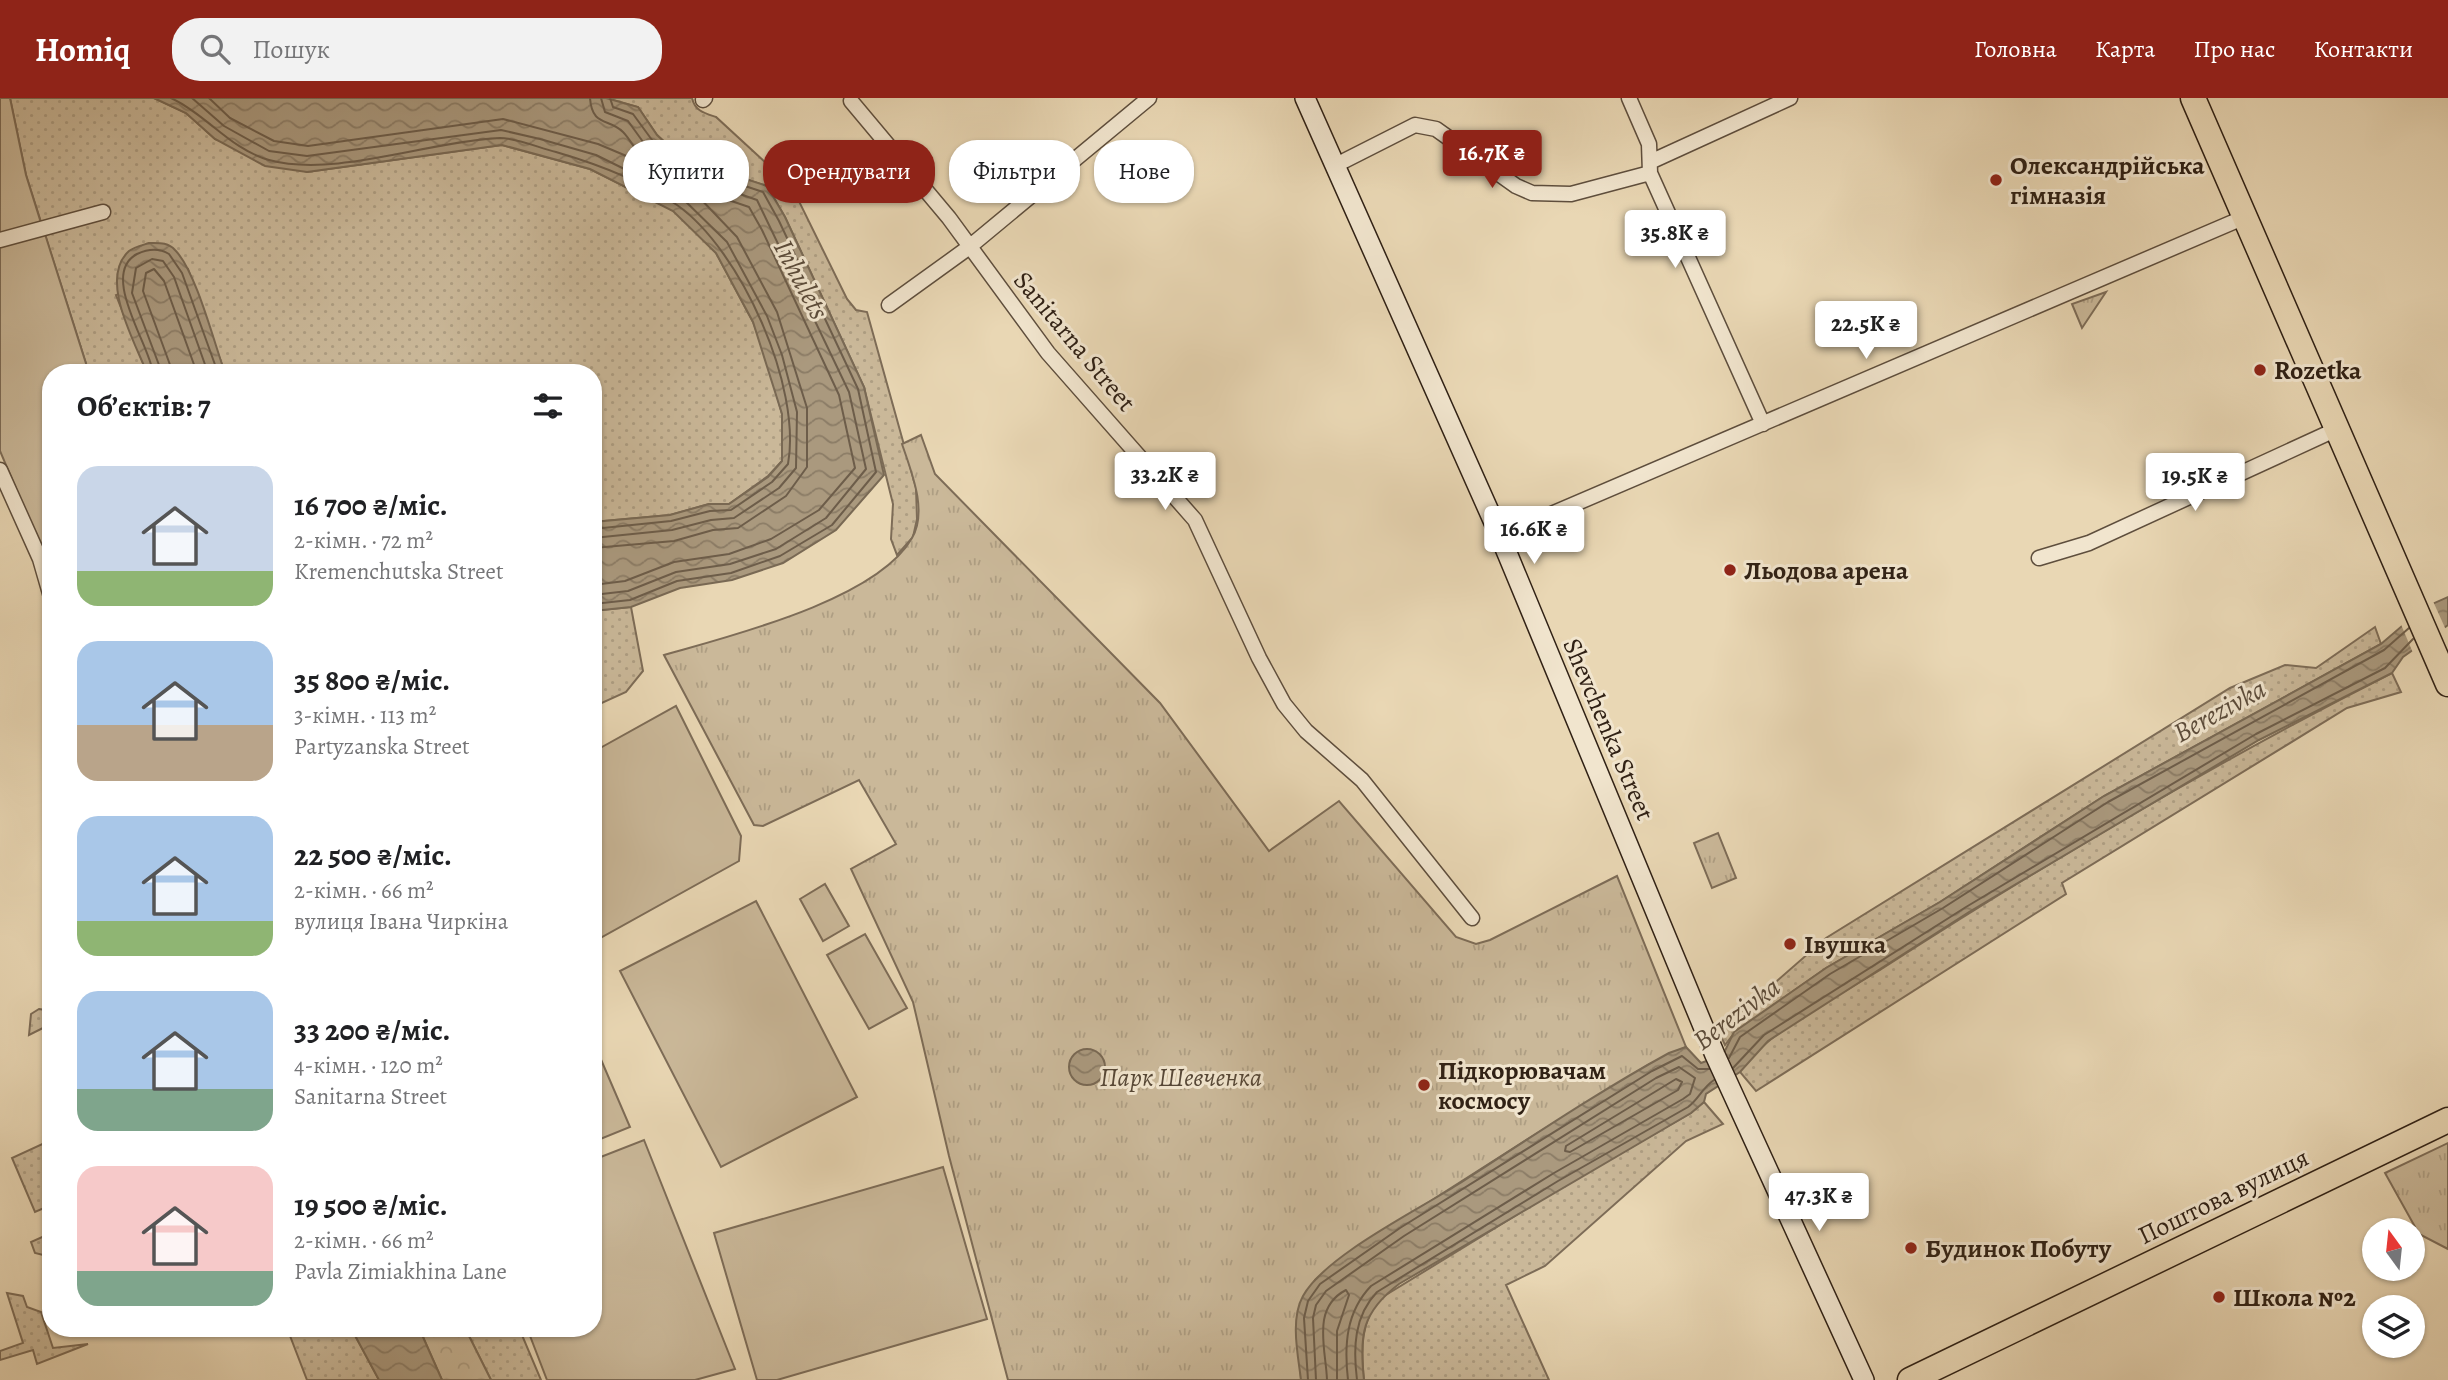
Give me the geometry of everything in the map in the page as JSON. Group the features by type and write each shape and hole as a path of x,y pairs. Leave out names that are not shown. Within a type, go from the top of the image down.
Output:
{"highway":[{"path":"2193,98 2446,680"},
{"name":"Поштова вулиця","path":"1910,1380 2448,1120"}],"main road":[{"name":"Shevchenka Street","path":"1305,98 1500,536 1715,1055 1864,1380"}],"street":[{"path":"889,305 968,248 1149,98"},
{"path":"1629,98 1649,144 1650,167 1763,424"},
{"path":"1336,165 1415,125 1436,129 1516,186 1532,193 1571,194 1650,167 1790,98"},
{"name":"Sanitarna Street","path":"852,101 949,218 968,248 1048,352 1195,520 1259,658 1284,704 1306,731 1362,780 1472,918"},
{"path":"0,240 103,212"},
{"path":"1500,536 2245,217"},
{"path":"2039,558 2090,543 2337,429"},
{"path":"0,470 42,566"}],"green space":[{"path":"0,98 10,98 26,175 41,223 0,233"},
{"path":"10,98 154,98 186,113 215,139 307,172 502,145 590,169 623,186 623,203 658,203 674,211 716,253 753,322 767,360 782,414 782,461 768,476 729,504 709,504 670,515 602,521 602,364 222,364 188,269 116,295 143,364 86,364 26,175"},
{"path":"606,98 692,98 698,109 716,117 741,140 662,140 638,107"},
{"path":"749,147 763,160 763,185 749,180"},
{"path":"777,203 800,203 847,299 856,310 867,312 916,488 917,519 913,537 897,555 891,539 893,504 864,387"},
{"path":"45,234 86,364 42,364 42,550 0,451 0,245"},
{"path":"2106,292 2082,328 2072,304"},
{"name":"Парк Шевченка","path":"921,435 935,474 1160,703 1269,851 1339,801 1456,937 1476,944 1490,940 1617,876 1686,1047 1648,1065 1531,1137 1349,1253 1315,1280 1297,1317 1301,1380 1008,1380 949,1156 913,1002 851,869 896,844 859,780 763,826 754,825 664,655 800,613 868,580 894,560 912,538 918,516 916,491 902,444"},
{"path":"631,607 643,671 626,692 602,703 602,610"},
{"path":"2375,627 2381,644 2104,796 1940,902 1826,968 1735,1032 1725,1045 1720,1034 1730,1022 1826,938 2230,688 2285,665 2316,668"},
{"path":"2392,673 2401,692 2347,708 2062,883 2066,894 1756,1091 1740,1072 1751,1057 1784,1029 2005,891 2196,778"},
{"path":"676,706 741,836 739,861 602,937 602,747"},
{"path":"1718,833 1736,878 1712,888 1694,843"},
{"path":"825,884 849,926 823,941 800,899"},
{"path":"756,901 857,1097 721,1167 620,971"},
{"path":"865,934 907,1008 869,1029 827,955"},
{"path":"42,1010 42,1028 29,1035 31,1014"},
{"path":"602,1062 630,1127 602,1138"},
{"path":"1704,1102 1723,1124 1686,1141 1545,1266 1506,1285 1549,1380 1364,1380 1362,1358 1366,1326 1381,1298 1562,1187 1691,1113"},
{"path":"644,1140 735,1369 695,1380 547,1380 530,1337 602,1337 602,1156"},
{"path":"2448,1143 2448,1249 2426,1238 2426,1218 2410,1218 2385,1173"},
{"path":"42,1144 42,1209 35,1212 12,1158"},
{"path":"943,1167 987,1319 777,1380 757,1380 714,1233"},
{"path":"42,1237 42,1255 35,1253 31,1242"},
{"path":"7,1293 23,1296 27,1307 41,1312 42,1337 49,1337 53,1348 88,1344 37,1364 33,1350 0,1360 0,1351 23,1343"},
{"path":"290,1337 356,1337 379,1380 307,1380"},
{"path":"423,1337 470,1337 491,1380 442,1380"},
{"path":"470,1337 523,1337 541,1380 491,1380"}],"water":[{"path":"154,98 606,98 638,107 662,140 623,140 623,186 590,169 502,145 307,172 265,166 215,139 186,113"},
{"name":"Inhulets","path":"749,180 763,185 763,203 777,203 785,217 864,387 884,475 836,530 783,563 732,580 680,588 631,607 602,610 602,521 670,515 709,504 729,504 768,477 782,461 782,414 753,322 716,253 673,211 657,203 749,203"},
{"path":"149,243 163,244 175,250 183,260 204,308 222,364 143,364 122,311 117,278 120,263 129,251"},
{"path":"2448,597 2448,625 2403,657 2392,673 2259,740 1969,912 1768,1041 1740,1072 1706,1094 1704,1102 1691,1113 1399,1284 1377,1304 1370,1315 1363,1337 1364,1380 1301,1380 1296,1337 1299,1305 1314,1281 1351,1250 1588,1100 1669,1053 1686,1047 1701,1063 1723,1055 1734,1032 1826,968 1940,902 2104,796 2381,644 2423,608"},
{"path":"1087,1049 1100,1054 1105,1067 1100,1080 1087,1085 1074,1080 1069,1067 1074,1054"},
{"path":"356,1337 423,1337 442,1380 379,1380"}],"pier":[{"path":"2432,599 2446,630 2413,653 2400,622"}],"place":[{"name":"Олександрійська гімназія","path":"1996,180"},
{"name":"Rozetka","path":"2260,370"},
{"name":"Льодова арена","path":"1730,570"},
{"name":"Івушка","path":"1790,944"},
{"name":"Підкорювачам космосу","path":"1424,1085"},
{"name":"Будинок Побуту","path":"1911,1248"},
{"name":"Школа №2","path":"2219,1297"}],"water label":[{"name":"Berezivka","path":"2219,710"},
{"name":"Berezivka","path":"1736,1013"}]}
